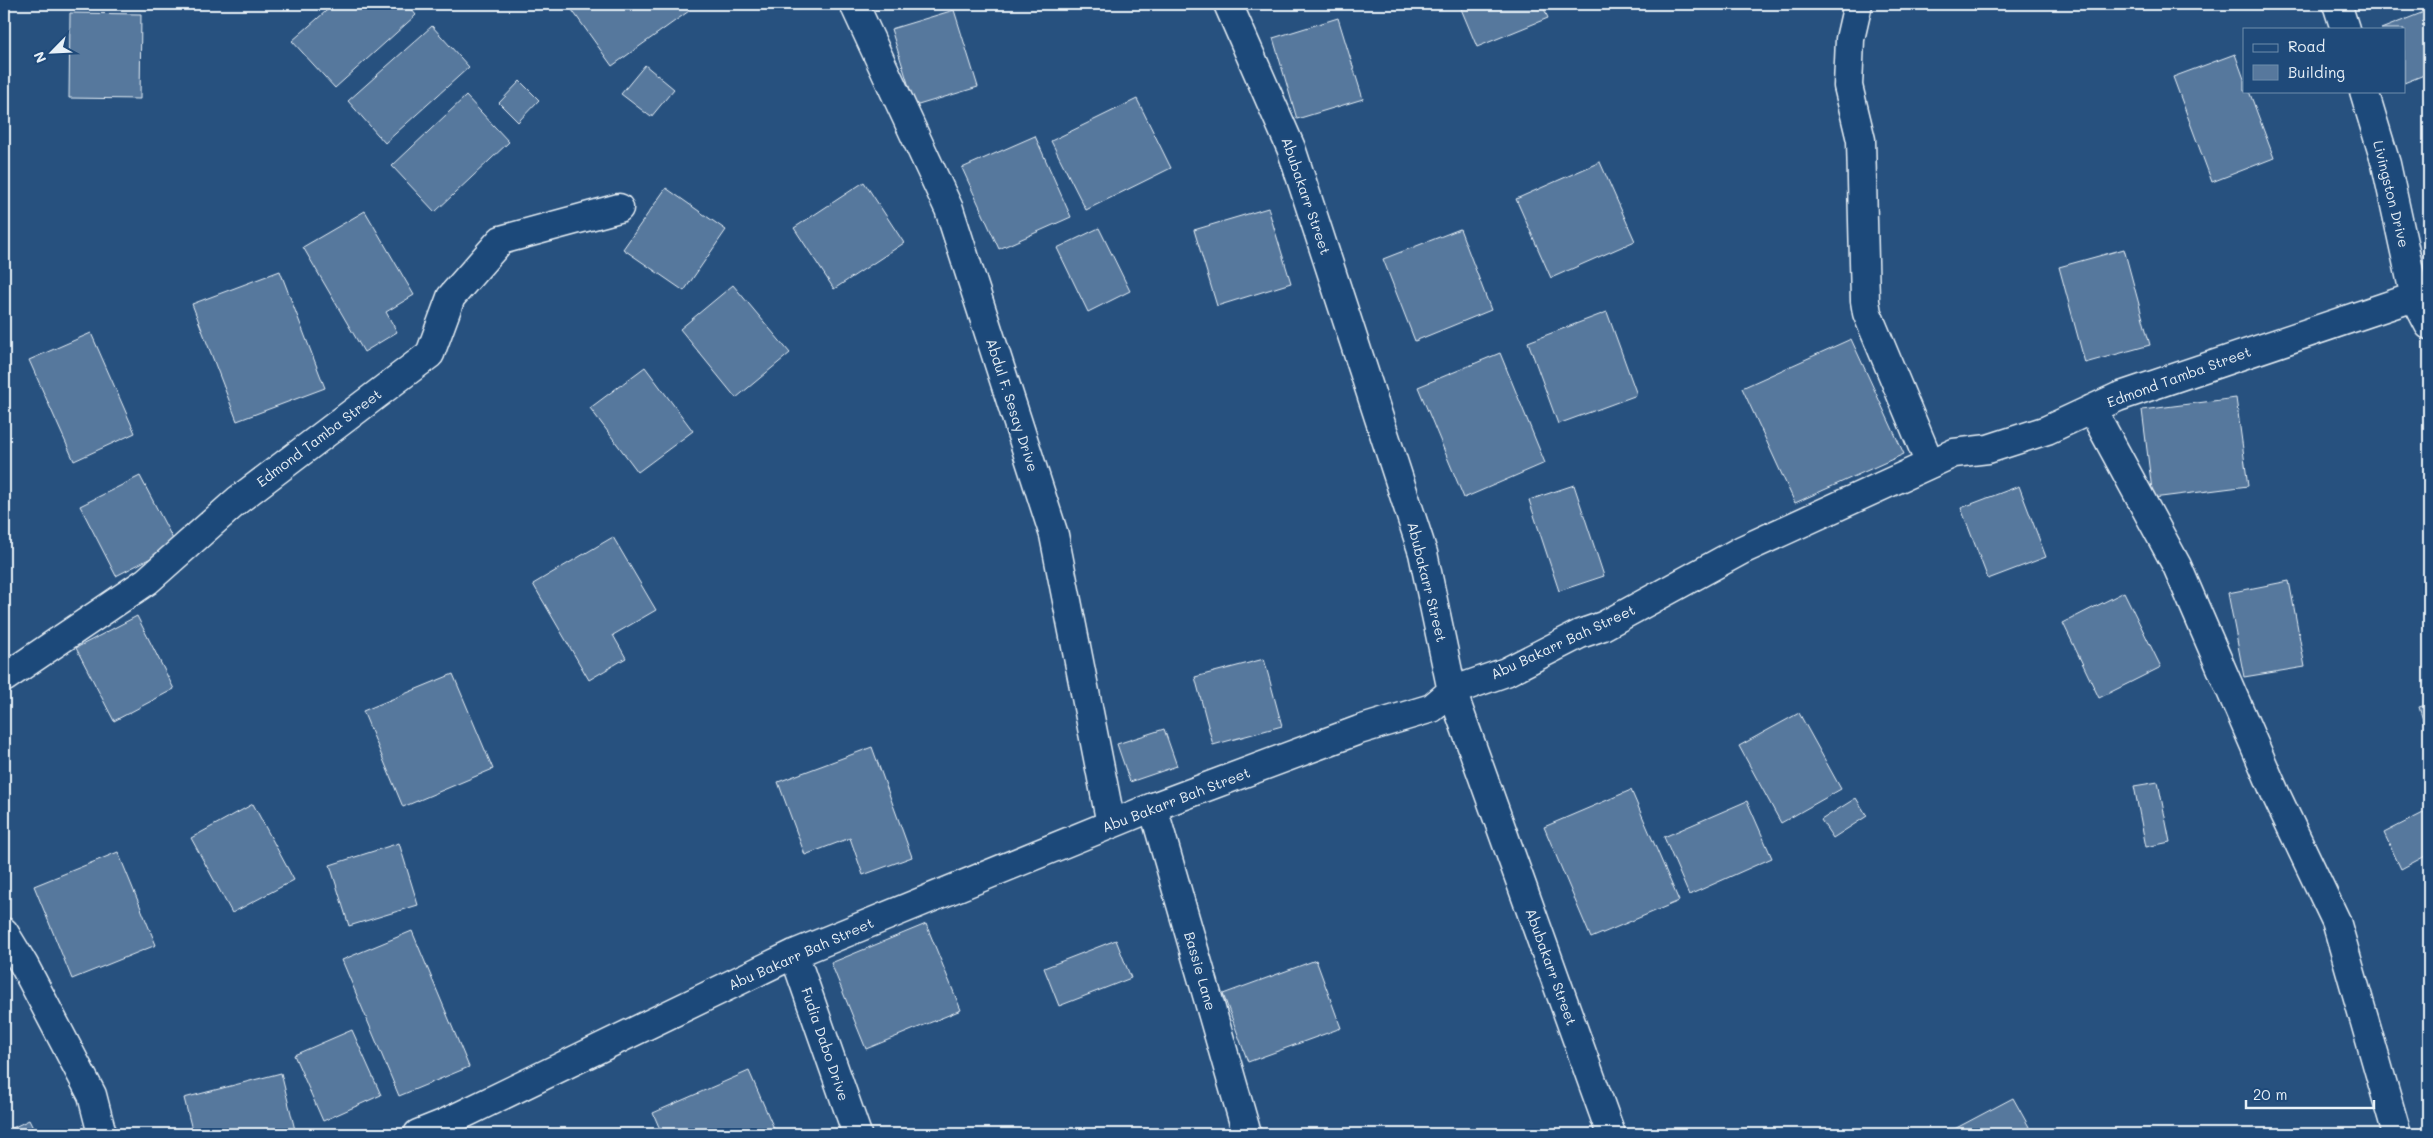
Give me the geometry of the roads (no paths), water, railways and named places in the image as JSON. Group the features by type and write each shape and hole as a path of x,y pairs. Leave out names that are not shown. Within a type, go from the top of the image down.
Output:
{"street":[{"name":"Abdul F. Sesay Drive","path":"854,4 949,209 1054,535 1111,824"},
{"name":"Abubakarr Street","path":"1228,4 1291,148 1423,554 1452,691 1610,1134"},
{"path":"1858,4 1850,39 1848,86 1861,140 1865,301 1867,313 1930,464"},
{"path":"2337,4 2345,28"},
{"name":"Livingston Drive","path":"2364,92 2386,164 2429,325"},
{"name":"Edmond Tamba Street","path":"4,678 147,581 238,500 430,354 451,297 501,240 619,208"},
{"name":"Edmond Tamba Street","path":"1930,464 1954,454 1988,449 2047,430 2118,397 2216,362 2422,295"},
{"path":"2092,409 2177,566 2276,795 2336,922 2396,1134"},
{"name":"Abu Bakarr Bah Street","path":"418,1134 443,1124 794,954 1153,807 1358,730 1432,708 1452,691 1506,672 1580,634 1610,622 1742,550 1930,464"},
{"name":"Bassie Lane","path":"1153,807 1247,1134"},
{"path":"4,932 24,965 92,1094 102,1134"},
{"name":"Fudia Dabo Drive","path":"794,954 857,1134"}]}
